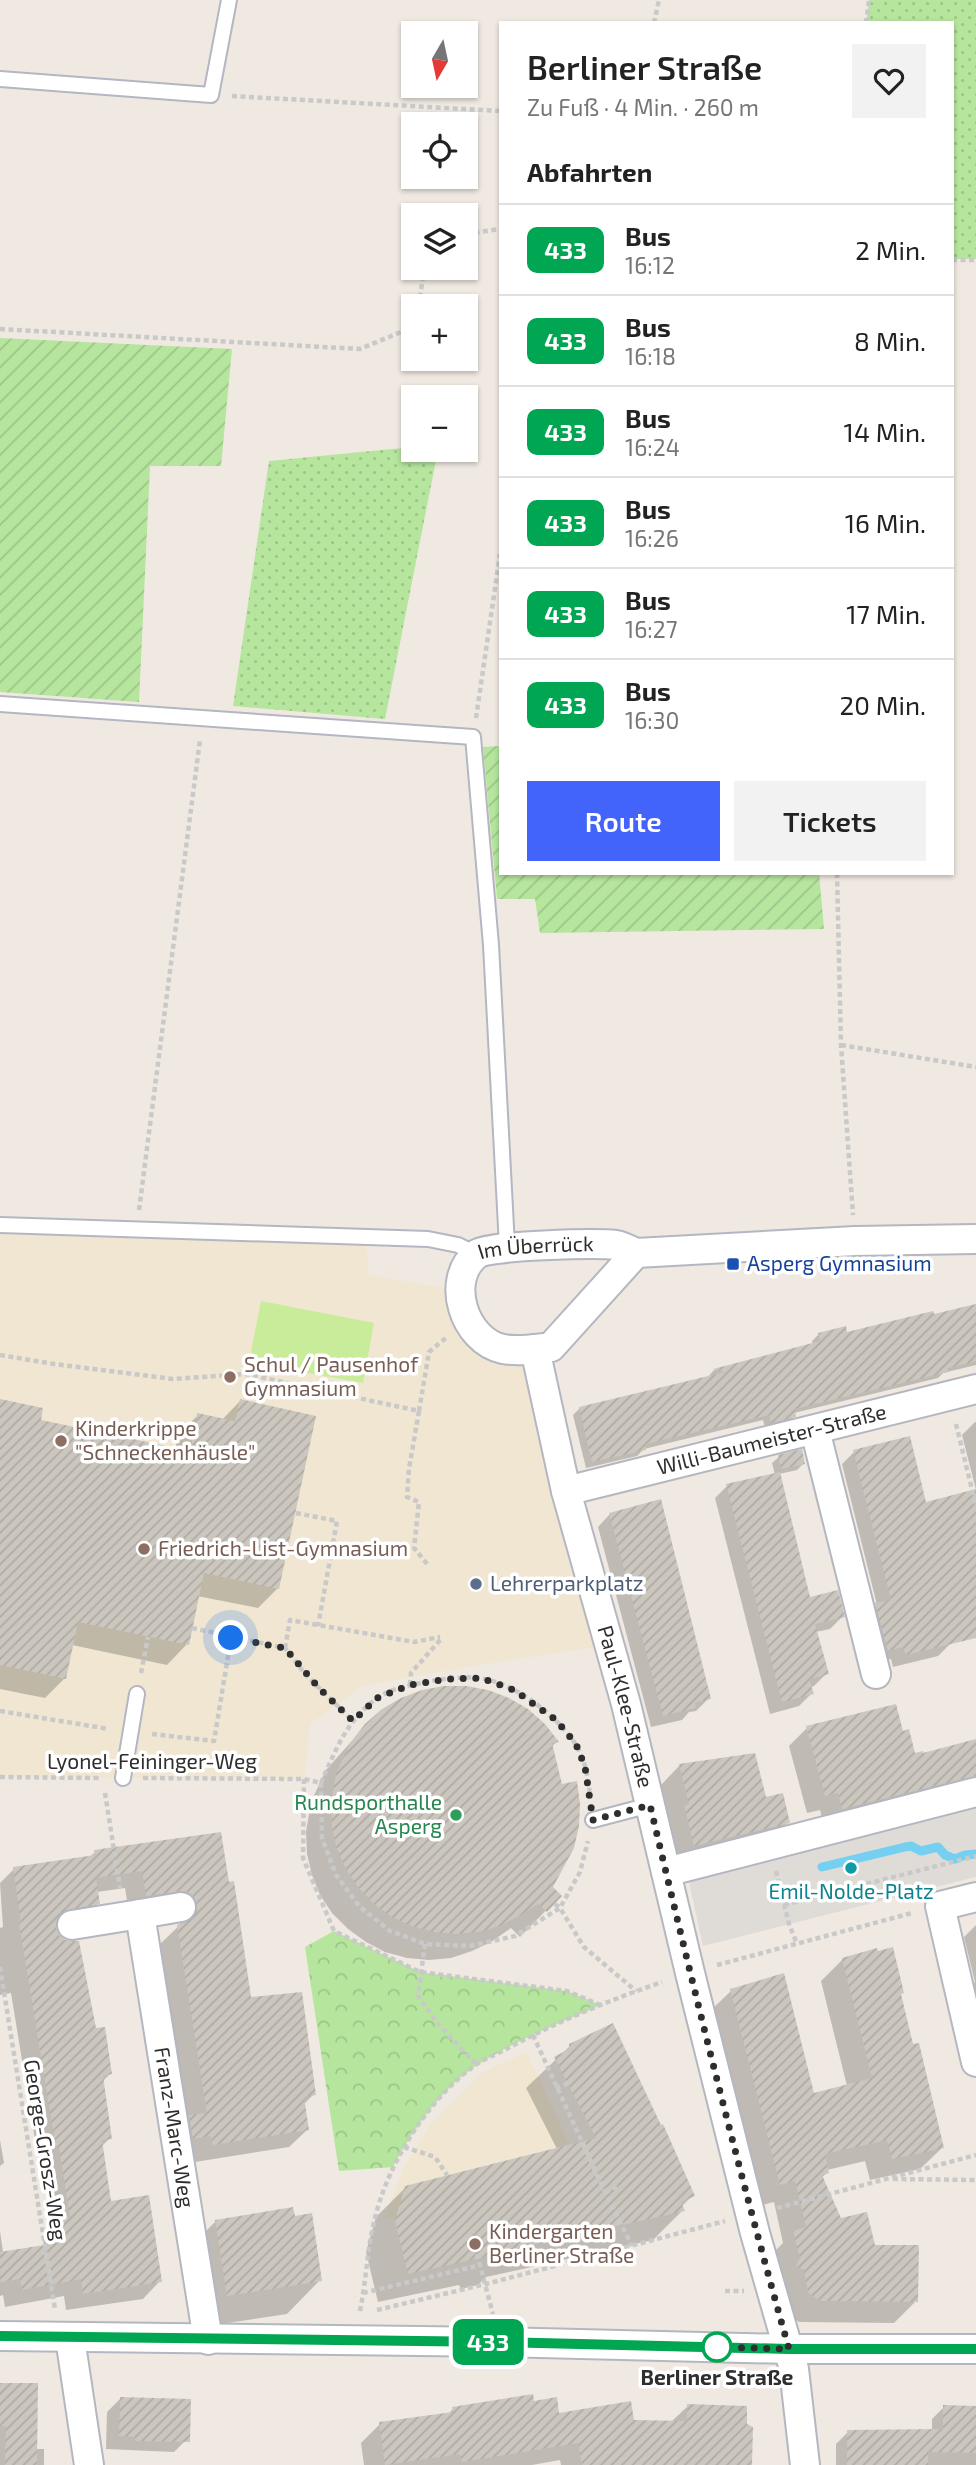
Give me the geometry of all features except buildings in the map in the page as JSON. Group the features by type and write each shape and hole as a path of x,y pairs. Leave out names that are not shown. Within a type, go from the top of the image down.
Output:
{"street":[{"name":"Im Überrück","path":"470,1325 462,1309 463,1273 476,1254 486,1249 507,1246 617,1245 636,1253 855,1241 976,1238"},
{"name":"Im Überrück","path":"535,1349 551,1347 636,1253"},
{"path":"470,1325 484,1340 502,1349 535,1349"},
{"name":"Paul-Klee-Straße","path":"535,1349 566,1491 620,1681 690,1973 751,2214 794,2369 805,2465"},
{"name":"Willi-Baumeister-Straße","path":"566,1491 976,1389"},
{"path":"815,1430 876,1674"},
{"path":"666,1872 976,1792"},
{"path":"976,1897 940,1906 976,2062"},
{"path":"72,1925 181,1907"},
{"name":"Franz-Marc-Weg","path":"132,1915 208,2340"},
{"path":"0,2336 500,2342 789,2349 976,2348"},
{"path":"64,2338 89,2465"}],"lane":[{"path":"0,79 211,95 229,0"},
{"path":"0,704 473,737 491,945 507,1246"},
{"path":"0,1225 428,1239 458,1245 476,1254"},
{"path":"123,1778 137,1695"},
{"path":"593,1820 650,1805"}],"path":[{"path":"654,21 659,0"},
{"path":"866,21 869,0"},
{"path":"211,95 499,111"},
{"path":"478,232 499,229"},
{"path":"954,260 976,260"},
{"path":"0,329 360,349 401,332"},
{"path":"473,737 499,561"},
{"path":"137,1228 202,718"},
{"path":"837,875 841,1045 855,1241"},
{"path":"841,1045 976,1067"},
{"path":"428,1565 414,1548 419,1502 407,1497 429,1352 458,1327 470,1325"},
{"path":"0,1355 173,1379 246,1374 419,1411"},
{"path":"949,1396 976,1507"},
{"path":"296,1513 337,1521 318,1626"},
{"path":"285,1648 290,1620 414,1642 441,1638 411,1673 410,1685"},
{"path":"192,1628 285,1648 322,1691 353,1721"},
{"path":"137,1695 148,1637"},
{"path":"0,1711 131,1732 214,1741 231,1638"},
{"path":"481,1678 514,1690 539,1706 556,1720 576,1744 585,1767 593,1820 580,1872 557,1906 515,1936 470,1946 425,1944 390,1931 359,1906 335,1875 322,1838 321,1783 339,1740 353,1721 377,1698 410,1685 447,1679 481,1678"},
{"name":"Lyonel-Feininger-Weg","path":"0,1777 304,1779 321,1783"},
{"path":"104,1778 132,1915"},
{"path":"304,1779 303,1858 334,1931 420,1972 566,1991 601,2005"},
{"path":"784,1905 976,1856"},
{"path":"774,1863 789,1924 797,1944"},
{"path":"557,1906 584,1947 636,1991"},
{"path":"940,1906 690,1973 636,1991 533,2035 477,2065 442,2096 404,2147 393,2167 374,2221 359,2315 976,2155"},
{"path":"425,1944 418,1996 439,2025 477,2065"},
{"name":"George-Grosz-Weg","path":"0,1967 64,2338"},
{"path":"533,2035 556,2089 632,2245"},
{"path":"556,2089 568,2083"},
{"path":"404,2147 435,2157 447,2175"},
{"path":"886,2179 976,2180"},
{"path":"605,2192 617,2187"},
{"path":"477,2254 485,2280"},
{"path":"363,2293 481,2265"}],"shaded area":[{"path":"0,1234 366,1244 369,1275 461,1291 462,1309 529,1366 602,1646 362,1686 310,1724 304,1779 0,1777"},
{"name":"Emil-Nolde-Platz","path":"976,1805 976,1877 703,1946 688,1878"},
{"path":"527,2052 569,2144 405,2186 395,2220 385,2217 403,2170 430,2125 483,2072"}],"green space":[{"path":"869,0 976,0 976,259 954,259 954,21 866,21"},
{"path":"0,338 232,349 221,466 150,466 139,702 0,692"},
{"path":"401,448 401,462 436,462 385,719 233,706 269,461"},
{"path":"499,746 499,875 819,875 824,929 540,933 535,899 497,899 483,747"},
{"path":"261,1301 374,1323 363,1383 249,1362"},
{"path":"334,1931 420,1972 567,1991 601,2005 493,2055 466,2073 430,2110 393,2167 339,2171 305,1947"}],"waterway":[{"path":"822,1867 911,1846 921,1851 938,1847 945,1855 955,1859 976,1854"}],"bus line":[{"name":"433","path":"0,2336 500,2342 789,2349 976,2349"}],"place":[{"name":"Asperg Gymnasium","path":"733,1264"},
{"name":"Schul / Pausenhof Gymnasium","path":"230,1377"},
{"name":"Kinderkrippe \"Schneckenhäusle\"","path":"61,1441"},
{"name":"Friedrich-List-Gymnasium","path":"144,1549"},
{"name":"Lehrerparkplatz","path":"476,1584"},
{"name":"Rundsporthalle Asperg","path":"456,1815"},
{"name":"Emil-Nolde-Platz","path":"851,1868"},
{"name":"Kindergarten Berliner Straße","path":"475,2244"},
{"name":"Berliner Straße","path":"717,2347"}],"route":[{"path":"231,1638 285,1648 330,1700 353,1721 377,1698 410,1685 447,1679 481,1678 514,1690 556,1720 576,1744 585,1767 593,1820 650,1805 755,2232 789,2349 717,2347"}]}
